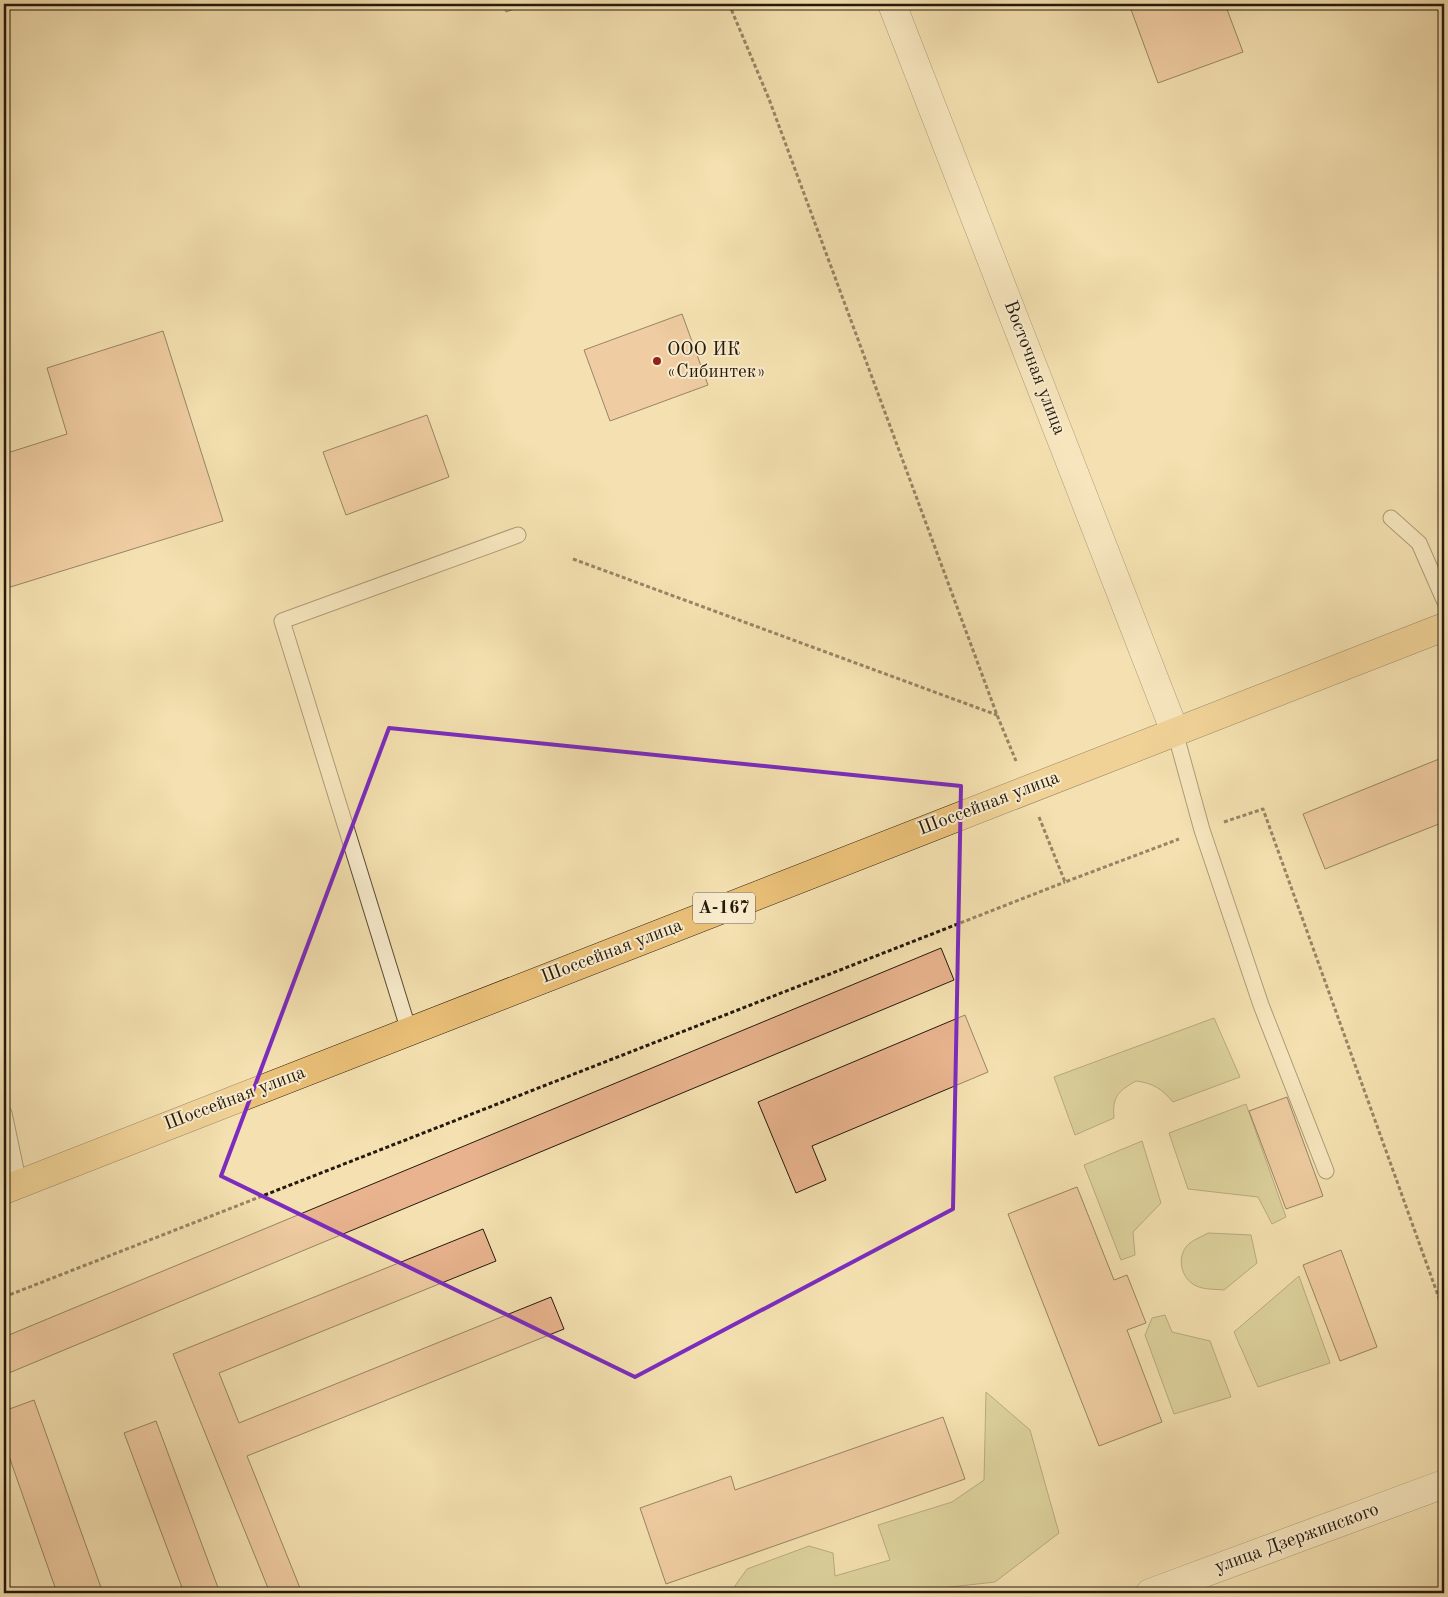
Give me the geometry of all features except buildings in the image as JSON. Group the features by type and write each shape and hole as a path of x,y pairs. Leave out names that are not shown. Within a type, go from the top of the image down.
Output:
{"highway":[{"name":"Шоссейная улица","path":"11,1187 1444,627"}],"street":[{"name":"Восточная улица","path":"892,4 1175,732"},
{"name":"улица Дзержинского","path":"1150,1593 1444,1484"}],"lane":[{"path":"1391,518 1419,543 1444,600"},
{"path":"409,1031 282,621 518,535"},
{"path":"1175,732 1202,830 1261,1005 1326,1171"},
{"path":"4,1113 11,1187"}],"path":[{"path":"729,4 769,99 997,715 1065,882"},
{"path":"574,560 997,715"},
{"path":"4,1297 1065,882 1263,809 1444,1312"}],"highlighted area":[{"path":"389,728 961,786 953,1209 635,1377 221,1176"}],"shaded area":[{"path":"1214,1018 1240,1077 1173,1102 1157,1087 1136,1081 1125,1088 1115,1100 1114,1118 1075,1135 1054,1077"},
{"path":"1246,1104 1286,1217 1272,1224 1258,1197 1188,1189 1169,1133"},
{"path":"1142,1141 1161,1203 1133,1232 1135,1255 1121,1260 1084,1165"},
{"path":"1208,1233 1251,1235 1257,1263 1224,1290 1196,1286 1188,1280 1182,1270 1183,1252 1186,1247"},
{"path":"1299,1276 1330,1363 1258,1387 1234,1332"},
{"path":"1165,1315 1172,1332 1210,1341 1231,1397 1174,1414 1145,1335 1152,1318"},
{"path":"986,1392 1030,1430 1059,1533 995,1582 942,1588 939,1593 730,1593 747,1569 809,1546 833,1553 835,1576 890,1560 878,1525 952,1502 984,1480"}],"place":[{"name":"ООО ИК «Сибинтек»","path":"657,361"}]}
